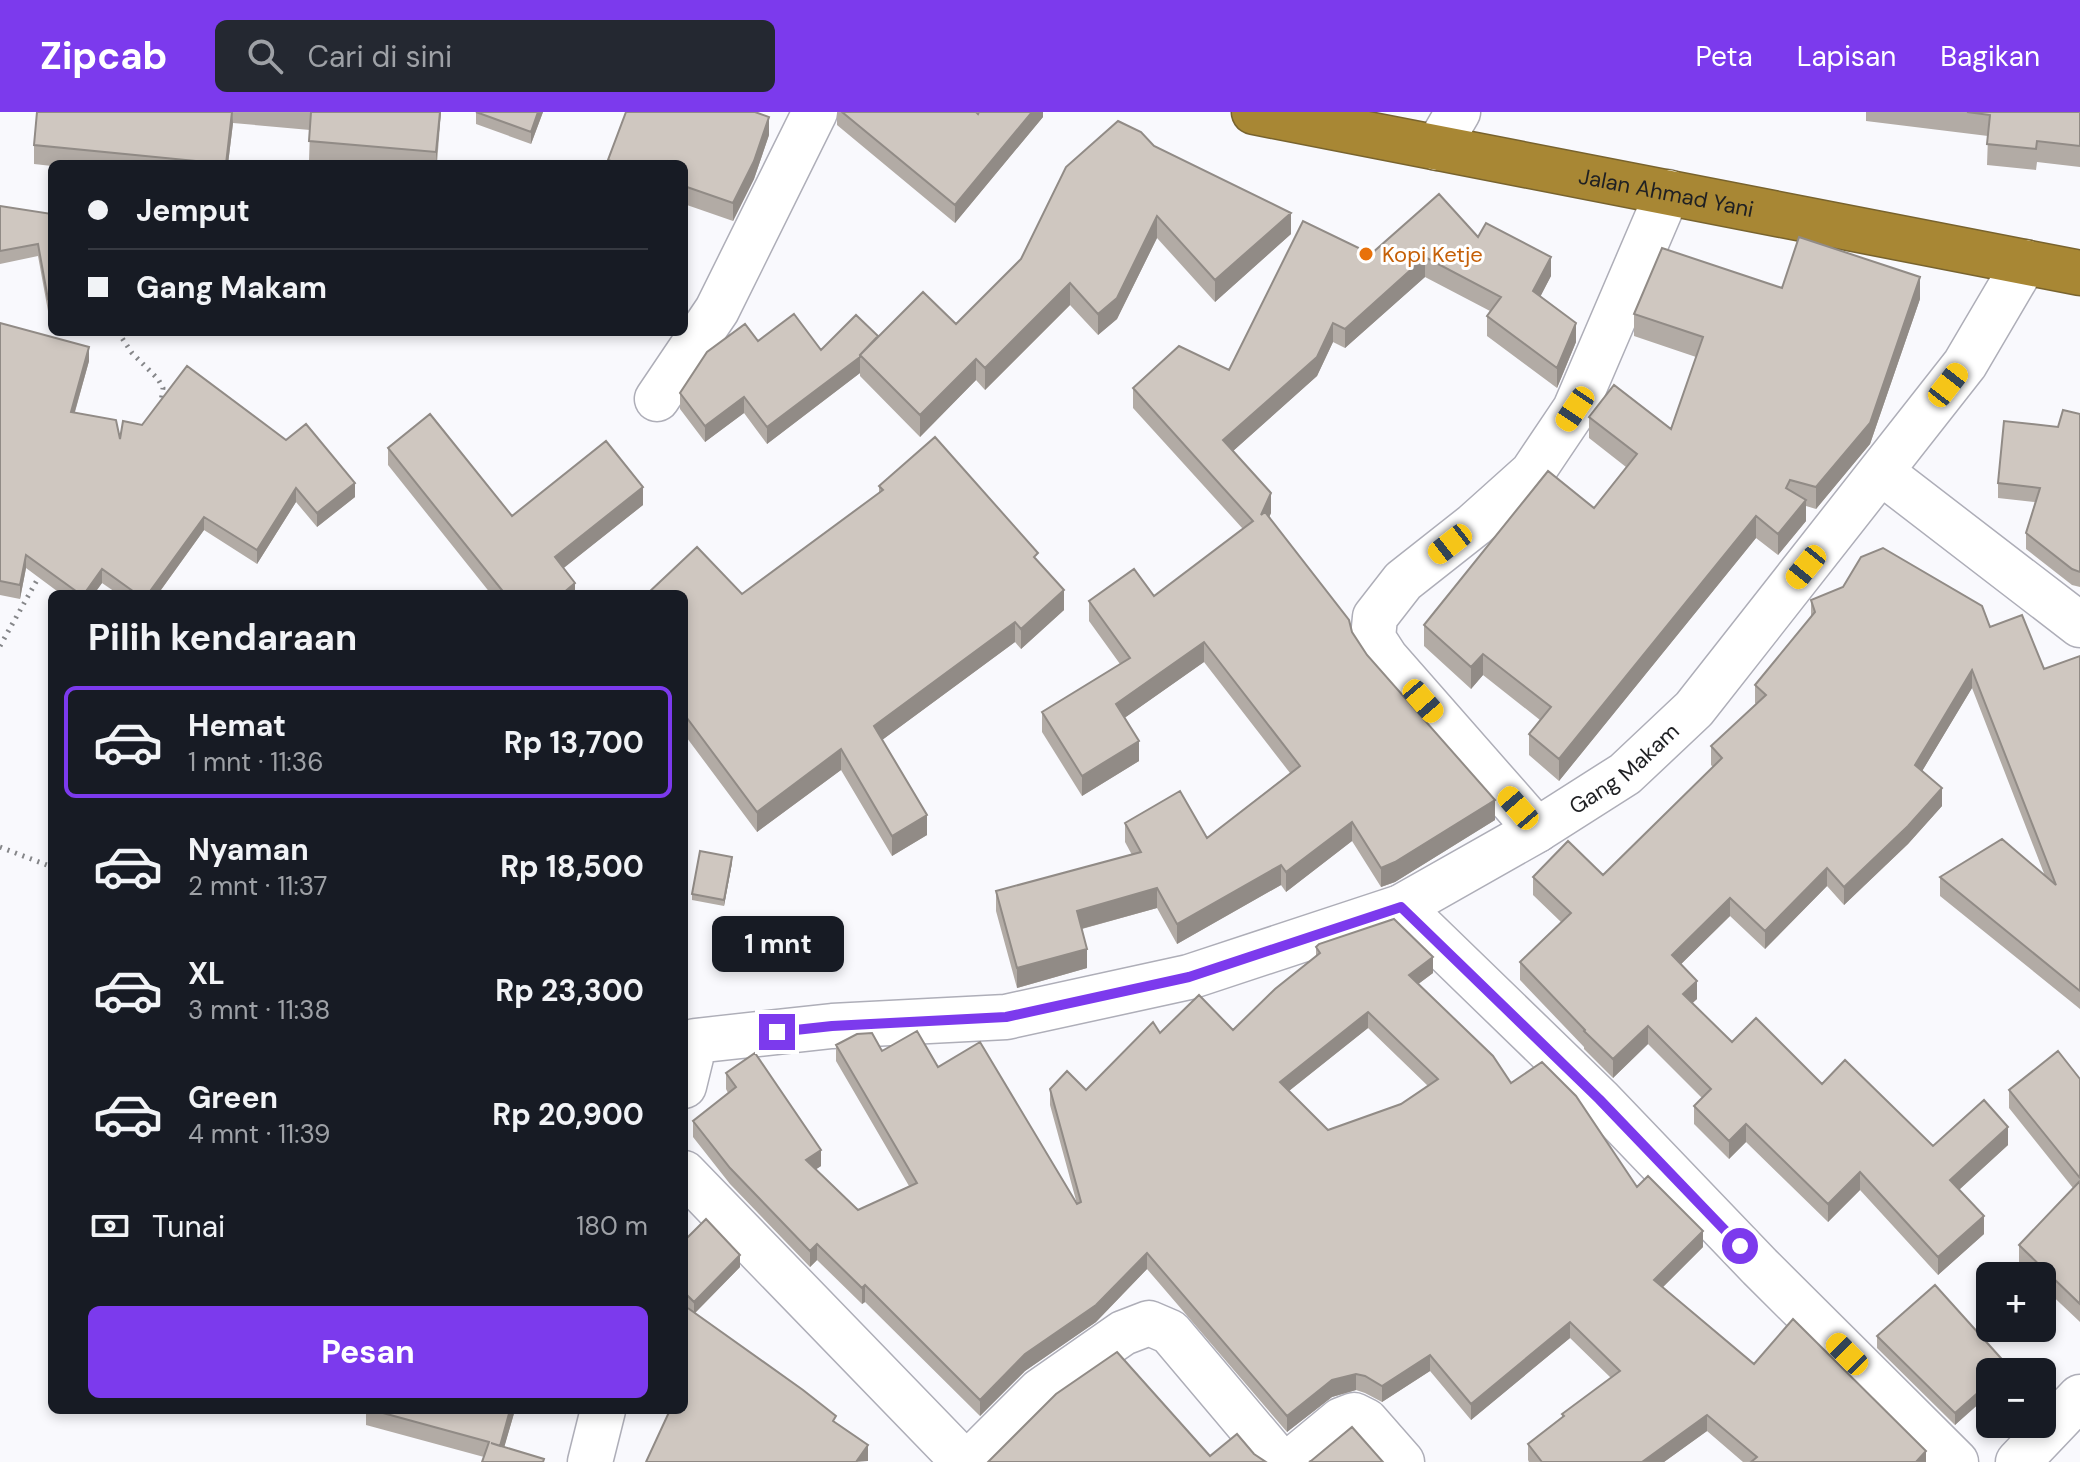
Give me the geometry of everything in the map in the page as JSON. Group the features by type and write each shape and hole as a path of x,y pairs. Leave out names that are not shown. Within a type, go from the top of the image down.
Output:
{"highway":[{"name":"Jalan Ahmad Yani","path":"1254,112 1447,130 1668,192 2080,273"}],"street":[{"path":"657,399 717,310 815,112"},
{"path":"1537,830 1386,658 1373,638 1375,617 1403,581 1474,525 1532,473 1575,409 1668,192"},
{"name":"Gang Makam","path":"690,1037 1006,1017 1189,977 1401,907 1537,830 1625,774 1694,709 1965,364 2025,262"},
{"path":"1881,472 2080,625"},
{"path":"1401,907 1599,1099 1760,1267 1956,1462"},
{"path":"688,1177 966,1462 1040,1391 1123,1333 1149,1323 1170,1332 1273,1454 1284,1459 1295,1458 1341,1420 1354,1415 1366,1421 1402,1462"},
{"path":"2018,1462 2080,1397"},
{"path":"590,1462 602,1414"}],"path":[{"path":"121,336 163,388 156,411"},
{"path":"0,646 42,571"},
{"path":"0,847 48,865"}],"building":[{"path":"37,112 232,112 226,160 186,160 34,145"},
{"path":"311,112 440,112 436,152 309,141"},
{"path":"476,112 538,112 531,132"},
{"path":"626,112 755,112 769,117 754,161 733,203 688,187 688,160 608,160"},
{"path":"842,112 978,114 1032,112 955,205"},
{"path":"1967,112 2080,112 2080,146 2037,141 2036,149 1987,144 1990,115"},
{"path":"1118,121 1141,132 1154,146 1291,213 1215,280 1157,216 1117,298 1098,314 1070,283 985,368 976,359 920,415 860,355 923,292 956,324 1021,259 1066,167"},
{"path":"1439,194 1478,237 1486,223 1551,257 1533,291 1576,323 1557,368 1487,316 1501,297 1425,257 1345,329 1333,323 1317,357 1223,440 1271,493 1261,515 1265,512 1349,620 1352,632 1367,655 1495,800 1381,868 1352,822 1286,872 1281,865 1177,924 1157,888 1077,911 1087,949 1017,968 996,891 1141,852 1125,823 1180,791 1207,838 1300,766 1204,642 1116,704 1139,741 1082,776 1042,712 1130,658 1089,601 1134,569 1154,596 1253,521 1133,388 1179,346 1229,370 1303,221 1371,254"},
{"path":"0,206 48,213 48,299 38,244 0,251"},
{"path":"1799,237 1920,277 1870,423 1816,487 1790,480 1786,488 1806,500 1778,534 1756,516 1559,759 1529,734 1551,707 1483,654 1471,667 1424,625 1548,471 1594,508 1637,454 1589,417 1614,385 1671,429 1703,337 1634,314 1662,248 1782,288"},
{"path":"794,314 821,350 856,315 878,336 860,357 767,427 744,397 705,426 680,393 707,352 745,324 758,341"},
{"path":"0,323 89,347 71,412 116,420 120,439 123,421 142,425 187,366 286,440 306,424 355,483 317,513 296,488 257,550 204,517 151,590 131,590 102,569 87,590 74,590 26,555 20,585 0,581"},
{"path":"2063,410 2080,414 2080,572 2026,533 2040,488 1998,483 2004,421 2058,427"},
{"path":"430,414 512,516 606,441 643,487 555,557 575,583 567,590 502,590 388,448"},
{"path":"935,437 1038,553 1034,557 1064,590 1021,629 1015,622 874,726 927,815 892,836 841,749 757,812 688,719 688,590 651,590 697,547 742,594 883,490 879,486"},
{"path":"1883,548 1982,606 1990,627 2022,615 2044,669 2080,656 2080,991 1940,877 2002,839 2056,885 1972,670 1915,765 1942,788 1908,826 1844,887 1827,868 1765,931 1730,898 1672,955 1697,981 1683,994 1732,1042 1756,1018 1822,1084 1845,1060 1933,1146 1984,1100 2008,1127 1950,1180 1984,1216 1938,1257 1860,1172 1828,1204 1746,1124 1729,1141 1694,1106 1711,1089 1648,1026 1613,1059 1520,962 1571,913 1533,877 1568,841 1603,875 1722,758 1711,746 1766,695 1755,685 1815,612 1811,600 1843,587 1861,557"},
{"path":"700,851 732,857 724,900 692,894"},
{"path":"1394,919 1433,957 1409,975 1493,1056 1511,1083 1542,1062 1576,1096 1637,1187 1648,1176 1703,1231 1654,1280 1754,1364 1793,1319 1926,1451 1916,1462 1751,1462 1757,1457 1707,1415 1642,1462 1542,1462 1528,1444 1620,1371 1570,1322 1471,1404 1430,1355 1382,1386 1356,1374 1332,1380 1287,1416 1147,1253 1096,1305 1025,1354 980,1400 865,1285 862,1288 817,1244 810,1251 730,1168 693,1121 736,1087 726,1073 755,1053 821,1150 806,1160 858,1210 917,1183 836,1045 857,1034 872,1033 882,1051 917,1031 938,1067 980,1042 1077,1204 1081,1202 1050,1089 1067,1071 1086,1090 1153,1022 1160,1033 1199,995 1233,1030 1275,989 1320,953 1316,947","holes":["1368,1012 1438,1079 1401,1104 1328,1130 1280,1082"]},
{"path":"2058,1051 2080,1079 2080,1178 2009,1090"},
{"path":"2080,1181 2080,1304 2056,1281 2056,1262 2037,1262 2019,1245"},
{"path":"706,1219 740,1255 694,1302 688,1296 688,1237"},
{"path":"1935,1285 1976,1330 1976,1342 1986,1342 2001,1358 1976,1358 1976,1394 1955,1413 1877,1336"},
{"path":"688,1308 803,1390 836,1416 833,1421 868,1445 856,1462 646,1462 668,1414 688,1414"},
{"path":"1117,1352 1210,1456 1237,1434 1254,1454 1266,1462 988,1462 1056,1394"},
{"path":"387,1414 509,1414 500,1446 544,1459 543,1462 482,1462 489,1442"},
{"path":"1352,1427 1383,1462 1309,1462 1311,1461"}],"place":[{"name":"Kopi Ketje","path":"1366,254"}],"route":[{"path":"777,1032 1006,1017 1189,977 1401,907 1599,1099 1740,1246"}]}
